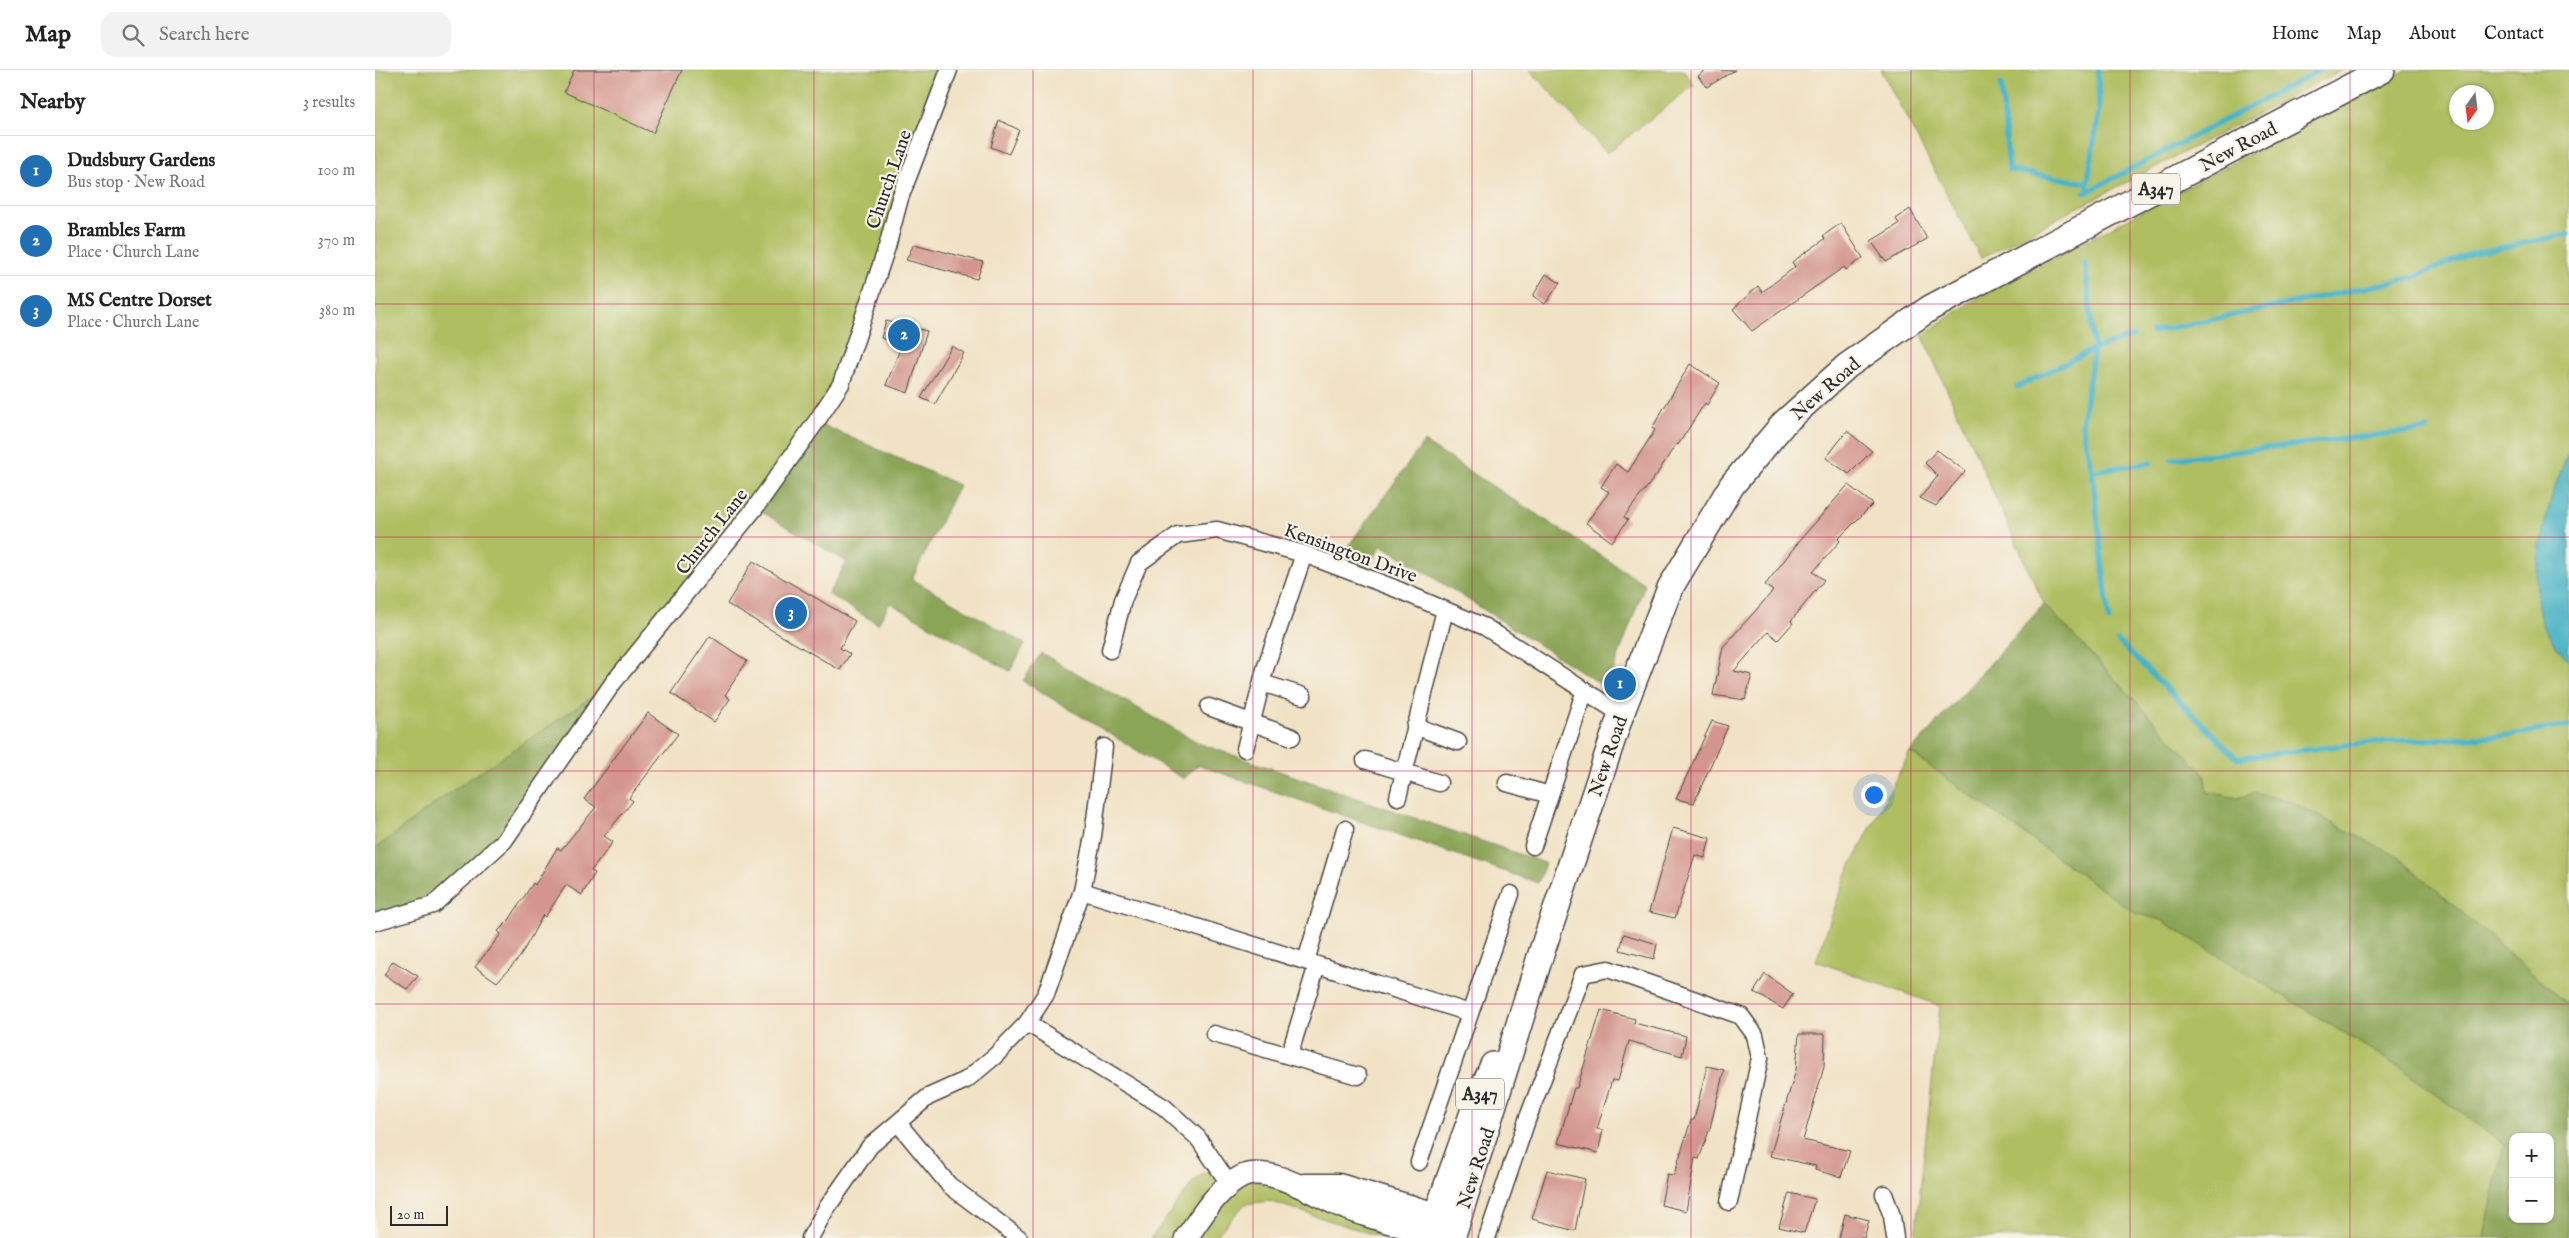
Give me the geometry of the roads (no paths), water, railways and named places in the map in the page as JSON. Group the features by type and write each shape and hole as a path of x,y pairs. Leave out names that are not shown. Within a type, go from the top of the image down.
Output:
{"main road":[{"name":"New Road","path":"1440,1231 1476,1104 1541,954 1621,714 1670,588 1732,485 1784,423 1847,366 1930,308 2383,70"}],"street":[{"name":"Church Lane","path":"375,922 433,905 505,841 613,683 755,508 816,422 841,384 887,247 901,198 949,70"},
{"name":"Kensington Drive","path":"1110,650 1123,600 1139,564 1178,535 1217,530 1304,554 1394,588 1485,627 1621,714"},
{"path":"1245,749 1262,683 1304,554"},
{"path":"1398,798 1445,610"},
{"path":"1262,683 1303,696"},
{"path":"1533,846 1585,690"},
{"path":"1209,707 1292,737"},
{"path":"1415,726 1459,742"},
{"path":"811,1238 826,1209 870,1146 928,1098 966,1080 995,1056 1027,1023 1047,994 1082,891 1093,836 1105,748"},
{"path":"1365,760 1439,783"},
{"path":"1507,783 1550,795"},
{"path":"1289,1056 1345,829"},
{"path":"1082,891 1470,1013"},
{"path":"1419,1162 1511,894"},
{"name":"New Road","path":"1487,1238 1527,1120 1583,974 1607,969 1741,1016 1755,1035 1760,1058 1729,1202"},
{"path":"1027,1023 1164,1107 1198,1138 1230,1185"},
{"path":"1213,1034 1358,1076"},
{"path":"898,1123 949,1185 1019,1238"},
{"path":"1185,1238 1217,1195 1242,1176 1253,1174 1301,1185 1341,1206 1440,1231"},
{"path":"1884,1194 1892,1216 1895,1238"}],"water":[{"path":"2569,452 2569,661 2555,645 2543,625 2539,612 2537,573 2539,552 2548,509"}],"waterway":[{"path":"2087,186 2099,110 2098,70"},
{"path":"2085,193 2320,70"},
{"path":"2001,84 2009,170 2087,183"},
{"path":"2152,332 2412,278 2469,254 2569,234"},
{"path":"2085,262 2094,349 2082,425 2092,471 2109,620"},
{"path":"2017,387 2094,349 2133,336"},
{"path":"2172,459 2428,429"},
{"path":"2092,471 2150,463"},
{"path":"2118,641 2237,758 2372,742 2494,737 2569,726"}],"place":[{"name":"Brambles Farm","path":"904,335"},
{"name":"MS Centre Dorset","path":"791,613"},
{"name":"Dudsbury Gardens","path":"1620,684"}]}
